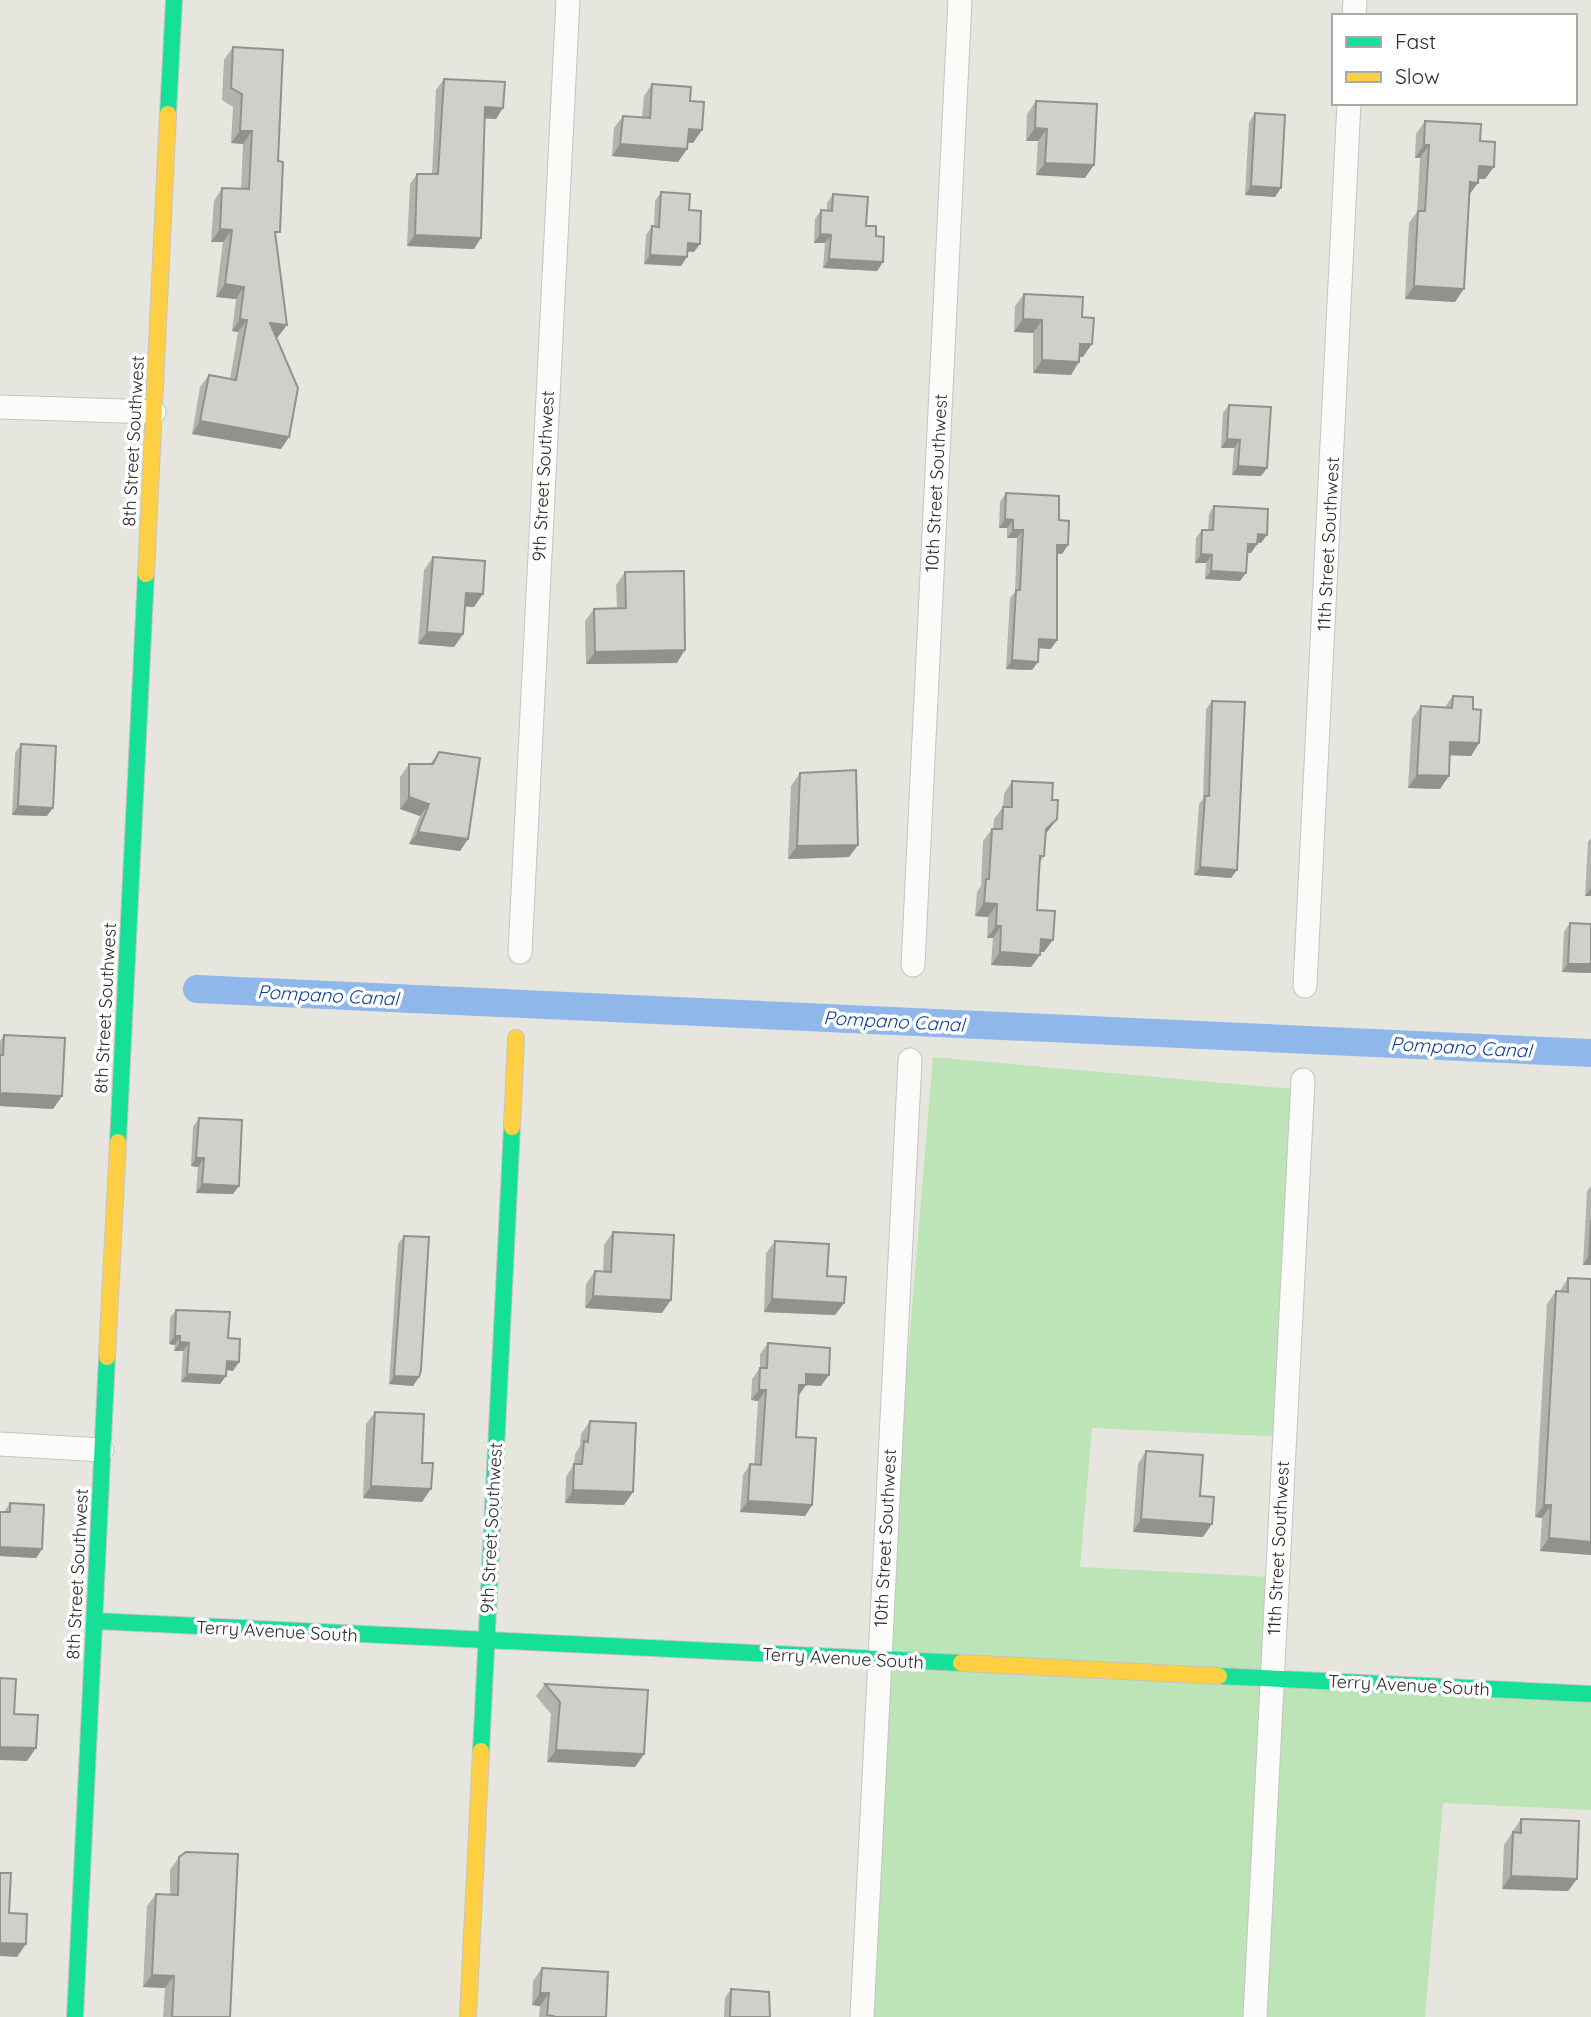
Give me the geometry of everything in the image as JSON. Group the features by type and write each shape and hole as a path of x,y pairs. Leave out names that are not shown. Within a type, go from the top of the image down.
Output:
{"street":[{"name":"8th Street Southwest","path":"75,2017 174,0"},
{"name":"9th Street Southwest","path":"520,952 568,0"},
{"name":"10th Street Southwest","path":"913,965 960,0"},
{"name":"11th Street Southwest","path":"1305,986 1349,105"},
{"path":"0,407 154,412"},
{"name":"9th Street Southwest","path":"468,2017 516,1038"},
{"name":"10th Street Southwest","path":"862,2017 910,1060"},
{"name":"11th Street Southwest","path":"1255,2017 1303,1080"},
{"path":"0,1444 102,1450"},
{"name":"Terry Avenue South","path":"95,1622 1591,1694"}],"green space":[{"path":"933,1057 1315,1091 1288,1437 1092,1428 1080,1567 1271,1577 1267,1680 1591,1696 1591,1810 1443,1803 1425,2017 853,2017"}],"building":[{"path":"233,47 283,50 278,161 283,162 280,232 275,232 287,325 270,323 298,388 289,437 200,421 209,375 236,380 247,320 240,319 244,287 225,284 232,230 220,229 222,188 249,189 252,131 240,131 242,94 231,88"},
{"path":"444,79 505,82 503,108 485,107 481,238 415,235 417,174 438,174"},
{"path":"652,84 691,87 690,101 704,102 702,130 689,129 687,149 620,144 623,116 650,118"},
{"path":"1036,101 1097,104 1094,165 1045,163 1047,129 1035,128"},
{"path":"1255,113 1285,115 1281,188 1251,186"},
{"path":"1425,121 1481,124 1480,141 1495,142 1494,167 1479,166 1478,183 1470,182 1464,289 1414,286 1418,211 1425,211 1429,145 1424,145"},
{"path":"661,192 690,194 689,210 701,211 700,244 688,243 687,257 650,255 652,226 659,227"},
{"path":"833,194 868,197 866,226 876,226 876,236 884,237 883,262 829,259 831,235 820,234 821,210 832,211"},
{"path":"1024,294 1083,297 1082,317 1094,318 1092,344 1080,344 1079,362 1042,360 1042,320 1023,319"},
{"path":"1229,405 1271,407 1267,468 1238,466 1240,440 1227,439"},
{"path":"1006,493 1059,496 1059,520 1069,521 1068,545 1057,545 1057,640 1039,639 1038,662 1012,660 1023,530 1013,530 1013,520 1005,519"},
{"path":"1214,506 1268,509 1267,535 1258,534 1257,544 1248,544 1246,573 1211,571 1212,555 1201,554 1202,530 1213,530"},
{"path":"433,557 485,561 483,594 466,593 463,634 427,632"},
{"path":"684,571 685,650 595,652 594,609 626,608 625,572"},
{"path":"1453,696 1473,697 1473,709 1481,710 1479,743 1450,742 1449,776 1417,775 1421,706 1452,708"},
{"path":"1212,701 1245,702 1237,870 1200,867 1205,796 1209,796"},
{"path":"21,744 56,746 53,808 18,806"},
{"path":"439,752 480,758 468,839 418,832 429,804 409,797 409,764 433,764"},
{"path":"856,770 858,845 797,846 800,773"},
{"path":"1012,781 1053,783 1052,800 1058,800 1057,819 1046,829 1044,856 1040,856 1037,910 1055,911 1053,940 1041,939 1040,955 1000,952 1001,926 996,926 997,904 984,903 986,879 989,879 992,829 1002,829 1003,807 1012,807"},
{"path":"1570,923 1591,924 1591,964 1568,964"},
{"path":"4,1035 65,1038 62,1096 0,1093 0,1055 3,1055"},
{"path":"199,1118 242,1120 239,1186 202,1184 204,1158 196,1158"},
{"path":"1591,1220 1591,1256 1589,1256"},
{"path":"613,1232 674,1235 671,1300 593,1296 595,1271 611,1272"},
{"path":"404,1236 429,1237 419,1377 394,1376"},
{"path":"775,1241 829,1244 827,1276 846,1277 844,1303 772,1299"},
{"path":"1568,1278 1591,1279 1591,1542 1549,1538 1551,1505 1544,1505 1556,1291 1568,1292"},
{"path":"176,1310 230,1312 228,1338 240,1339 239,1362 227,1361 226,1376 187,1374 189,1343 180,1342 180,1336 175,1336"},
{"path":"768,1343 830,1348 829,1375 806,1374 806,1385 799,1385 796,1437 816,1438 812,1505 748,1501 750,1464 761,1465 766,1390 759,1390 760,1368 767,1368"},
{"path":"375,1412 424,1414 422,1463 433,1463 431,1489 371,1486"},
{"path":"590,1421 636,1423 633,1492 573,1490 574,1464 582,1464 584,1441 588,1442"},
{"path":"1146,1451 1203,1455 1200,1496 1214,1497 1212,1524 1141,1519"},
{"path":"10,1503 44,1505 42,1549 0,1547 0,1512 10,1512"},
{"path":"0,1678 16,1679 14,1714 38,1715 36,1748 0,1747"},
{"path":"545,1684 648,1690 644,1754 556,1750 560,1702"},
{"path":"1521,1819 1579,1821 1577,1879 1511,1876 1513,1832 1521,1833"},
{"path":"186,1852 238,1854 230,2017 172,2017 174,1976 152,1975 156,1894 178,1895 179,1857"},
{"path":"0,1873 11,1873 9,1913 27,1914 26,1944 0,1943"},
{"path":"542,1968 608,1972 606,2017 547,2015 549,1993 540,1993"},
{"path":"731,1989 769,1992 770,2017 730,2017"}],"waterway":[{"name":"Pompano Canal","path":"197,989 1591,1053"}],"traffic: fast":[{"path":"168,114 174,0"},
{"path":"118,1142 146,574"},
{"path":"481,1751 512,1127"},
{"path":"75,2017 107,1357"},
{"path":"95,1621 961,1663"},
{"path":"1219,1676 1591,1694"}],"traffic: slow":[{"path":"146,574 168,114"},
{"path":"512,1127 516,1038"},
{"path":"107,1357 118,1142"},
{"path":"961,1663 1219,1676"},
{"path":"468,2017 481,1751"}]}
